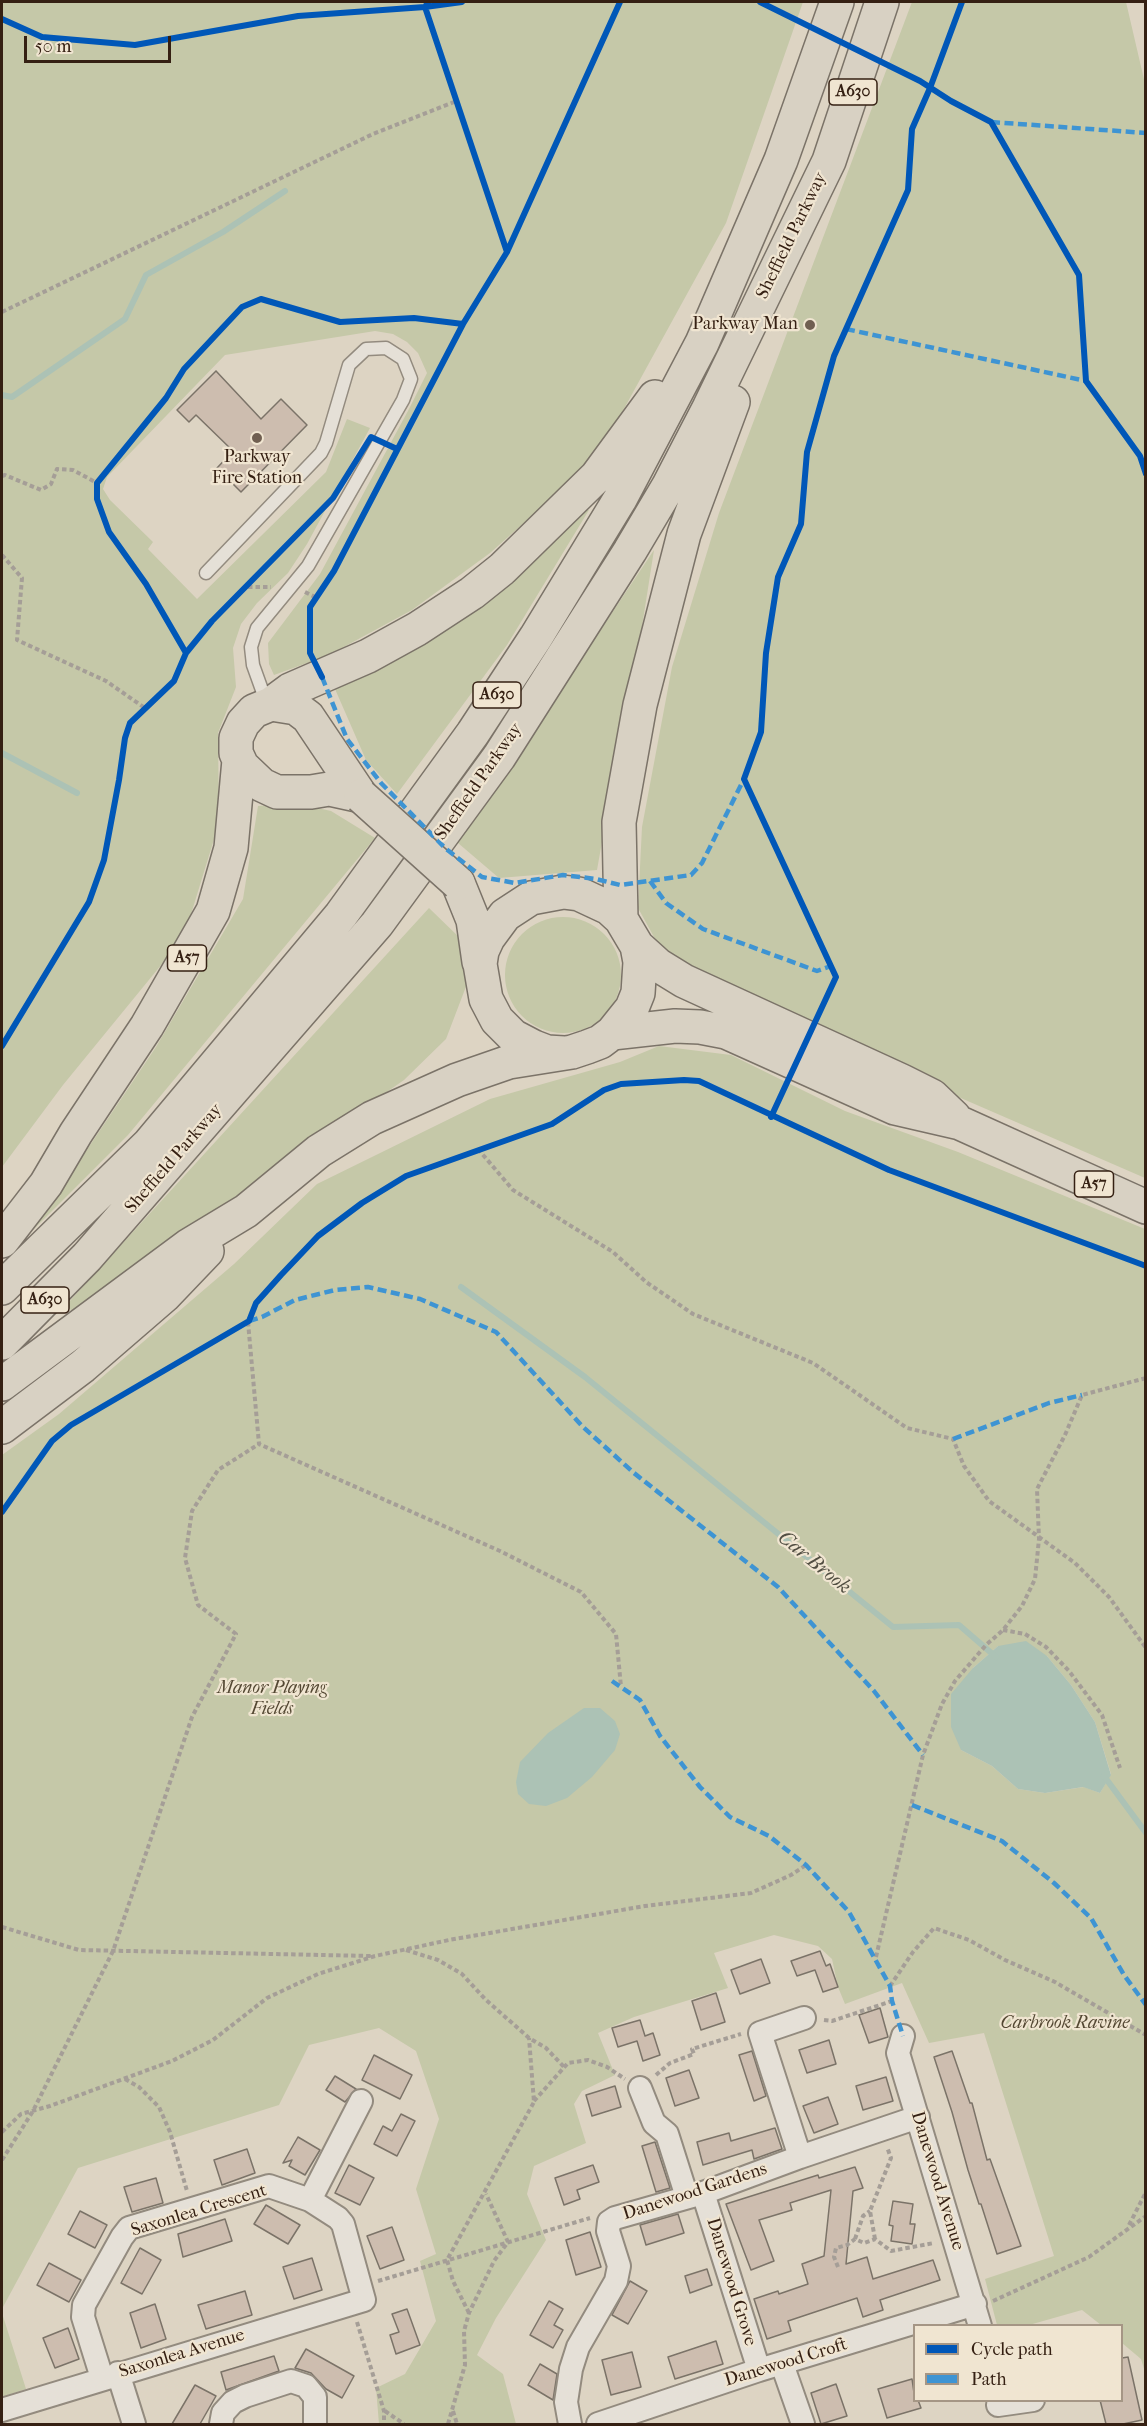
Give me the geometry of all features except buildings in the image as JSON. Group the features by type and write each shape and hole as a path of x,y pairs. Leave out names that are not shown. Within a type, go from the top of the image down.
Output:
{"highway":[{"name":"Sheffield Parkway","path":"2,1288 149,1144 341,915 472,733 568,587 649,447 702,343 781,160 837,2"},
{"name":"Sheffield Parkway","path":"2,1343 87,1257 377,924 499,757 589,619 668,487 709,408 829,161 882,2"},
{"path":"269,704 290,690 368,656 442,614 502,569 571,504 615,454 652,404 713,284 781,160"},
{"path":"629,933 618,843 624,787 646,682 684,534 711,456 829,161"},
{"name":"A57","path":"361,796 328,789 311,792 277,792 255,780 236,753 236,738 243,723 254,711 269,704 296,708 308,717 361,796 458,883 493,906 515,908"},
{"name":"A57","path":"2,1241 46,1184 76,1133 147,1026 213,911 231,848 239,760"},
{"name":"A57","path":"458,883 473,920 486,999 497,1020 513,1036 534,1047 547,1052 564,1053"},
{"name":"A57","path":"480,964 482,951 496,926 515,908 531,898 563,892 595,900 609,908 658,965 711,995 932,1096 960,1123"},
{"name":"A57","path":"2,1384 188,1246 246,1211 319,1151 372,1118 457,1080 509,1062 564,1053 600,1042 612,1033 632,1008 638,993 640,962 629,933"},
{"name":"A57","path":"612,1033 675,1026 700,1027 726,1032 895,1108 960,1123 1146,1207"},
{"path":"2,1209 76,1133"},
{"path":"2,1428 83,1366 164,1296 246,1211"}],"street":[{"path":"800,2157 760,2033 804,2018"},
{"name":"Danewood Avenue","path":"903,2037 898,2053 978,2315"},
{"name":"Danewood Grove","path":"640,2088 654,2123 667,2134 695,2195 759,2370"},
{"path":"310,2200 361,2102"},
{"name":"Danewood Gardens","path":"570,2424 566,2402 578,2347 616,2281 619,2266 608,2231 609,2222 615,2218 695,2195 918,2117"},
{"name":"Saxonlea Crescent","path":"134,2424 83,2317 84,2305 129,2228 269,2186 310,2200 338,2218 343,2224 358,2297"},
{"name":"Saxonlea Avenue","path":"2,2410 358,2297"},
{"name":"Danewood Croft","path":"942,2324 978,2315"},
{"name":"Danewood Croft","path":"598,2424 628,2420 759,2370 913,2331"},
{"path":"782,2364 803,2424"},
{"path":"221,2424 223,2412 233,2402 291,2381 306,2386 315,2397 315,2424"},
{"path":"999,2410 1026,2402"}],"lane":[{"path":"206,573 321,453 349,365 366,349 386,348 403,359 411,379 402,400 308,566 257,628 251,647 254,665 269,704"}],"path":[{"path":"2,312 373,134 456,102"},
{"path":"2,476 5,475 41,490 51,484 57,469 73,470 99,480 97,491"},
{"path":"2,555 22,578 17,640 106,681 145,708"},
{"path":"241,594 255,580"},
{"path":"310,607 322,589"},
{"path":"138,716 152,702"},
{"path":"468,1154 489,1146"},
{"path":"478,1149 513,1190 613,1252 646,1282 693,1314 813,1363 907,1428 953,1439 964,1466 989,1501 1075,1563 1109,1597 1146,1648"},
{"path":"253,1312 248,1322 259,1444"},
{"path":"238,1328 248,1322"},
{"path":"876,1957 923,1755 942,1704 955,1681 986,1645 1003,1630 1022,1606 1035,1579 1039,1539 1037,1489 1065,1436 1082,1395 1146,1378"},
{"path":"259,1444 500,1551 581,1592 616,1634 621,1687"},
{"path":"2,2160 33,2111 113,1951 192,1717 236,1634 198,1605 185,1558 192,1511 218,1470 259,1444"},
{"path":"1003,1630 1025,1634 1039,1643 1069,1671 1102,1715 1120,1768"},
{"path":"2,2133 21,2114 172,2061 213,2040 267,1998 318,1974 375,1956 404,1950 645,1905 751,1893 791,1875 806,1864"},
{"path":"2,1927 79,1950 375,1956"},
{"path":"890,1986 913,1952 934,1928 969,1940 1005,1960 1055,1982 1146,2035"},
{"path":"404,1950 438,1960 462,1974 485,1999 529,2038 546,2048 564,2067"},
{"path":"804,2018 832,2021 892,2001"},
{"path":"469,2313 453,2281 447,2260 534,2102 568,2063 588,2060 606,2067 640,2088 670,2063 694,2054 692,2049 753,2030 760,2033"},
{"path":"529,2038 534,2102"},
{"path":"125,2078 139,2087 159,2107 170,2133 192,2209"},
{"path":"881,2129 891,2158 870,2211 875,2239 891,2251 954,2238"},
{"path":"1129,2226 1146,2192"},
{"path":"485,2193 508,2242"},
{"path":"838,2267 834,2257 836,2248 847,2245 855,2239 863,2216 870,2211"},
{"path":"384,2424 384,2411 358,2297 447,2260 598,2215 609,2222"},
{"path":"978,2315 985,2304 1089,2257 1129,2226 1146,2216"},
{"path":"855,2239 864,2243 875,2239"},
{"path":"448,2424 465,2365 465,2331 469,2313 494,2261 508,2242"},
{"path":"453,2410 457,2424"},
{"path":"384,2411 404,2424"}],"green space":[{"path":"2,2 803,2 726,223 620,416 578,475 490,553 412,610 329,655 274,675 269,664 268,643 320,574 427,373 418,353 407,342 393,334 375,331 225,355 107,477 103,489 110,500 153,542 148,549 197,599 326,472 347,419 370,428 307,544 288,573 257,603 241,624 233,648 236,687 218,733 219,823 184,937 63,1085 2,1167"},
{"path":"912,2 1126,2 1146,88 1145,1178 841,1046 721,990 659,946 638,908 642,827 672,667 719,513"},
{"path":"577,510 589,510 507,645 397,794 366,760 335,689 488,601"},
{"path":"654,550 630,703 618,752 597,870 499,878 458,843"},
{"path":"295,803 331,811 375,838 128,1135 33,1230 156,1047 243,899 258,806"},
{"path":"429,908 462,940 467,984 446,1039 404,1080 71,1311 68,1303"},
{"path":"563,917 585,921 604,934 617,953 621,975 617,997 604,1016 585,1029 563,1033 541,1029 522,1016 509,997 505,975 509,953 522,934 541,921"},
{"path":"659,1046 731,1055 845,1111 958,1152 1145,1229 1145,2372 1141,2359 1123,2344 1123,2324 1100,2324 1082,2310 1033,2324 997,2324 985,2279 1054,2256 984,2033 929,2043 902,1983 845,2004 838,1987 832,1959 818,1946 774,1935 714,1953 728,1988 634,2017 598,2033 615,2075 582,2091 574,2104 586,2143 534,2166 527,2194 546,2240 496,2318 477,2355 503,2374 516,2424 379,2424 376,2388 405,2374 436,2321 420,2261 436,2254 416,2189 439,2119 416,2051 379,2028 309,2045 279,2105 78,2168 3,2307 2,1455 59,1414 234,1264 317,1184 490,1099 620,1062","holes":["998,1646 1047,1656 1071,1685 1095,1722 1111,1774 1100,1793 1084,1787 1045,1793 1018,1789 992,1766 961,1750 973,1668"]},
{"path":"2,2313 26,2389 2,2397"}],"shaded area":[{"path":"1026,1641 1047,1656 1071,1685 1095,1722 1111,1775 1100,1793 1083,1787 1045,1793 1018,1789 992,1766 961,1750 951,1727 951,1694 973,1668 998,1646"},
{"path":"584,1708 600,1708 615,1721 620,1734 615,1750 592,1777 567,1798 546,1806 529,1804 518,1794 516,1782 520,1762 548,1733"}],"waterway":[{"path":"2,395 12,397 125,319 146,275 223,232 285,191"},
{"name":"Car Brook","path":"2,753 77,793"},
{"name":"Car Brook","path":"461,1287 585,1377 893,1627 959,1625 996,1657"},
{"name":"Car Brook","path":"1104,1776 1146,1833"}],"marked path":[{"path":"991,122 1146,133"},
{"path":"846,329 1086,381"},
{"path":"322,677 347,739 381,783 445,848 482,877 515,883 563,875 620,885 691,875 702,863 744,779"},
{"path":"650,881 666,903 703,929 817,971 831,966"},
{"path":"249,1321 295,1300 335,1290 368,1287 420,1299 496,1332 583,1427 634,1473 778,1587 874,1691 923,1755"},
{"path":"953,1439 1049,1403 1082,1395"},
{"path":"612,1681 640,1700 660,1736 700,1787 730,1817 769,1836 806,1865 849,1912 890,1986 892,2001 903,2036"},
{"path":"912,1805 1002,1841 1054,1883 1091,1918 1124,1975 1146,2005"}],"cycle path":[{"path":"428,2 425,7 507,252"},
{"path":"2,19 42,37 135,45 298,16 425,7 462,2"},
{"path":"186,653 146,584 109,532 97,499 97,483 166,398 184,369 242,307 261,299 340,322 414,318 463,324 507,252 620,2"},
{"path":"760,2 920,81 951,101 991,122 1079,275 1086,381 1140,456 1146,474"},
{"path":"771,1117 836,977 744,779 761,732 766,653 778,577 801,524 807,452 834,356 908,190 912,129 962,2"},
{"path":"322,677 310,653 310,607 334,571 463,324"},
{"path":"2,1046 89,902 104,860 125,738 130,723 174,681 186,653 212,621 333,498 371,437 397,449"},
{"path":"2,1512 52,1441 71,1425 249,1321 256,1303 318,1236 362,1203 406,1176 552,1124 604,1090 621,1084 699,1081 889,1170 1146,1266"}],"place":[{"name":"Parkway Man","path":"810,325"},
{"name":"Parkway Fire Station","path":"257,438"}],"park label":[{"name":"Manor Playing Fields","path":"272,1699"},
{"name":"Carbrook Ravine","path":"1065,2024"}]}
